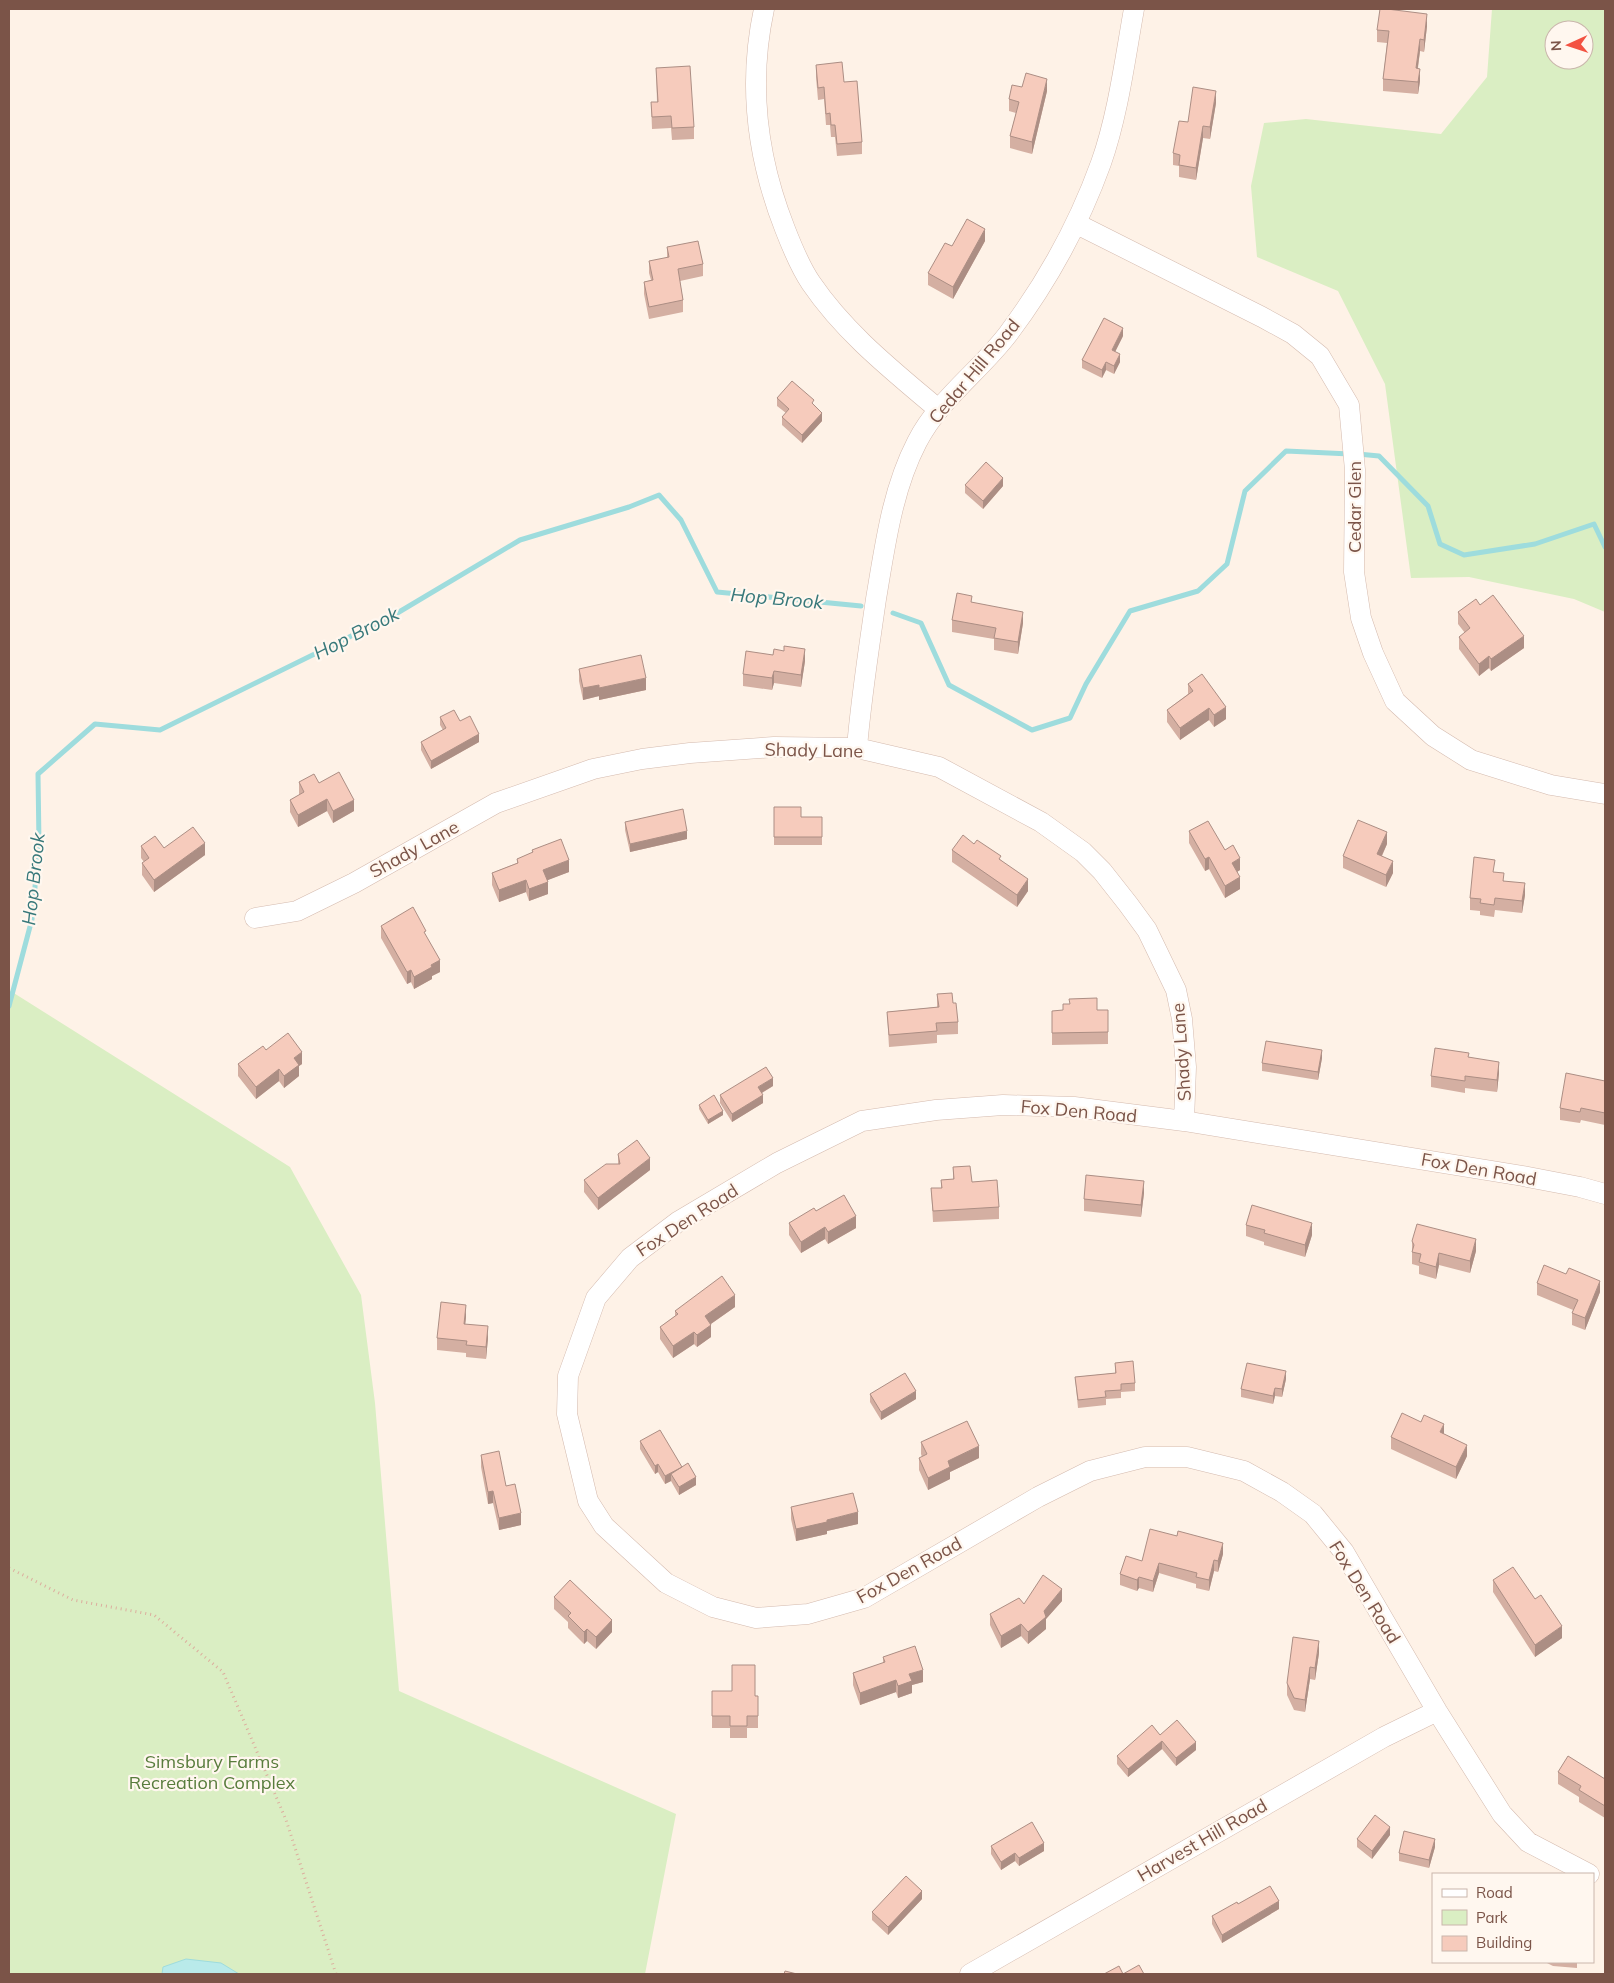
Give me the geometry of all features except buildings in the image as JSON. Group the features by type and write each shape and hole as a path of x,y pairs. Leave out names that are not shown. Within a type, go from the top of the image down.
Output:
{"street":[{"path":"764,9 756,63 756,114 763,163 774,202 791,245 810,282 846,327 938,409"},
{"name":"Cedar Hill Road","path":"857,748 871,636 889,524 902,476 917,441 938,409 1006,336 1033,298 1076,224 1101,162 1119,91 1134,9"},
{"name":"Cedar Glen","path":"1076,224 1262,317 1293,334 1320,356 1349,405 1355,470 1354,572 1361,618 1373,653 1395,701 1433,736 1471,760 1551,785 1605,794"},
{"name":"Shady Lane","path":"255,918 297,911 354,883 496,803 593,769 642,759 690,753 774,747 857,748 939,767 1041,822 1083,852 1102,870 1147,930 1176,990 1182,1019 1186,1067 1184,1121"},
{"name":"Fox Den Road","path":"1587,1873 1528,1842 1502,1814 1437,1711 1344,1552 1313,1514 1282,1492 1244,1471 1187,1457 1146,1457 1090,1471 1038,1497 864,1598 808,1614 756,1618 713,1607 666,1583 604,1526 588,1501 567,1414 568,1376 596,1298 630,1258 679,1221 777,1163 862,1121 936,1110 1003,1105 1074,1107 1184,1121 1523,1176 1605,1194"},
{"name":"Harvest Hill Road","path":"970,1974 1375,1742 1437,1711"}],"path":[{"path":"9,1568 73,1600 154,1615 223,1672 286,1820 336,1974"}],"green space":[{"path":"1492,9 1605,9 1605,612 1574,599 1469,577 1411,578 1385,384 1338,291 1257,257 1251,186 1264,123 1306,119 1441,134 1487,77"},
{"name":"Simsbury Farms Recreation Complex","path":"9,990 290,1167 361,1295 375,1403 399,1691 676,1814 645,1974 9,1974"}],"water":[{"path":"186,1959 221,1963 239,1974 162,1974 163,1967"}],"waterway":[{"name":"Hop Brook","path":"893,613 921,623 949,685 1032,730 1070,718 1086,684 1130,611 1198,591 1227,564 1245,491 1286,451 1350,454"},
{"name":"Hop Brook","path":"1358,454 1379,456 1428,506 1440,544 1464,555 1535,544 1594,524 1605,547"},
{"name":"Hop Brook","path":"9,1006 32,919 39,844 38,774 95,724 160,730 394,615 520,540 629,507 659,495 681,520 717,592 861,606"}]}
